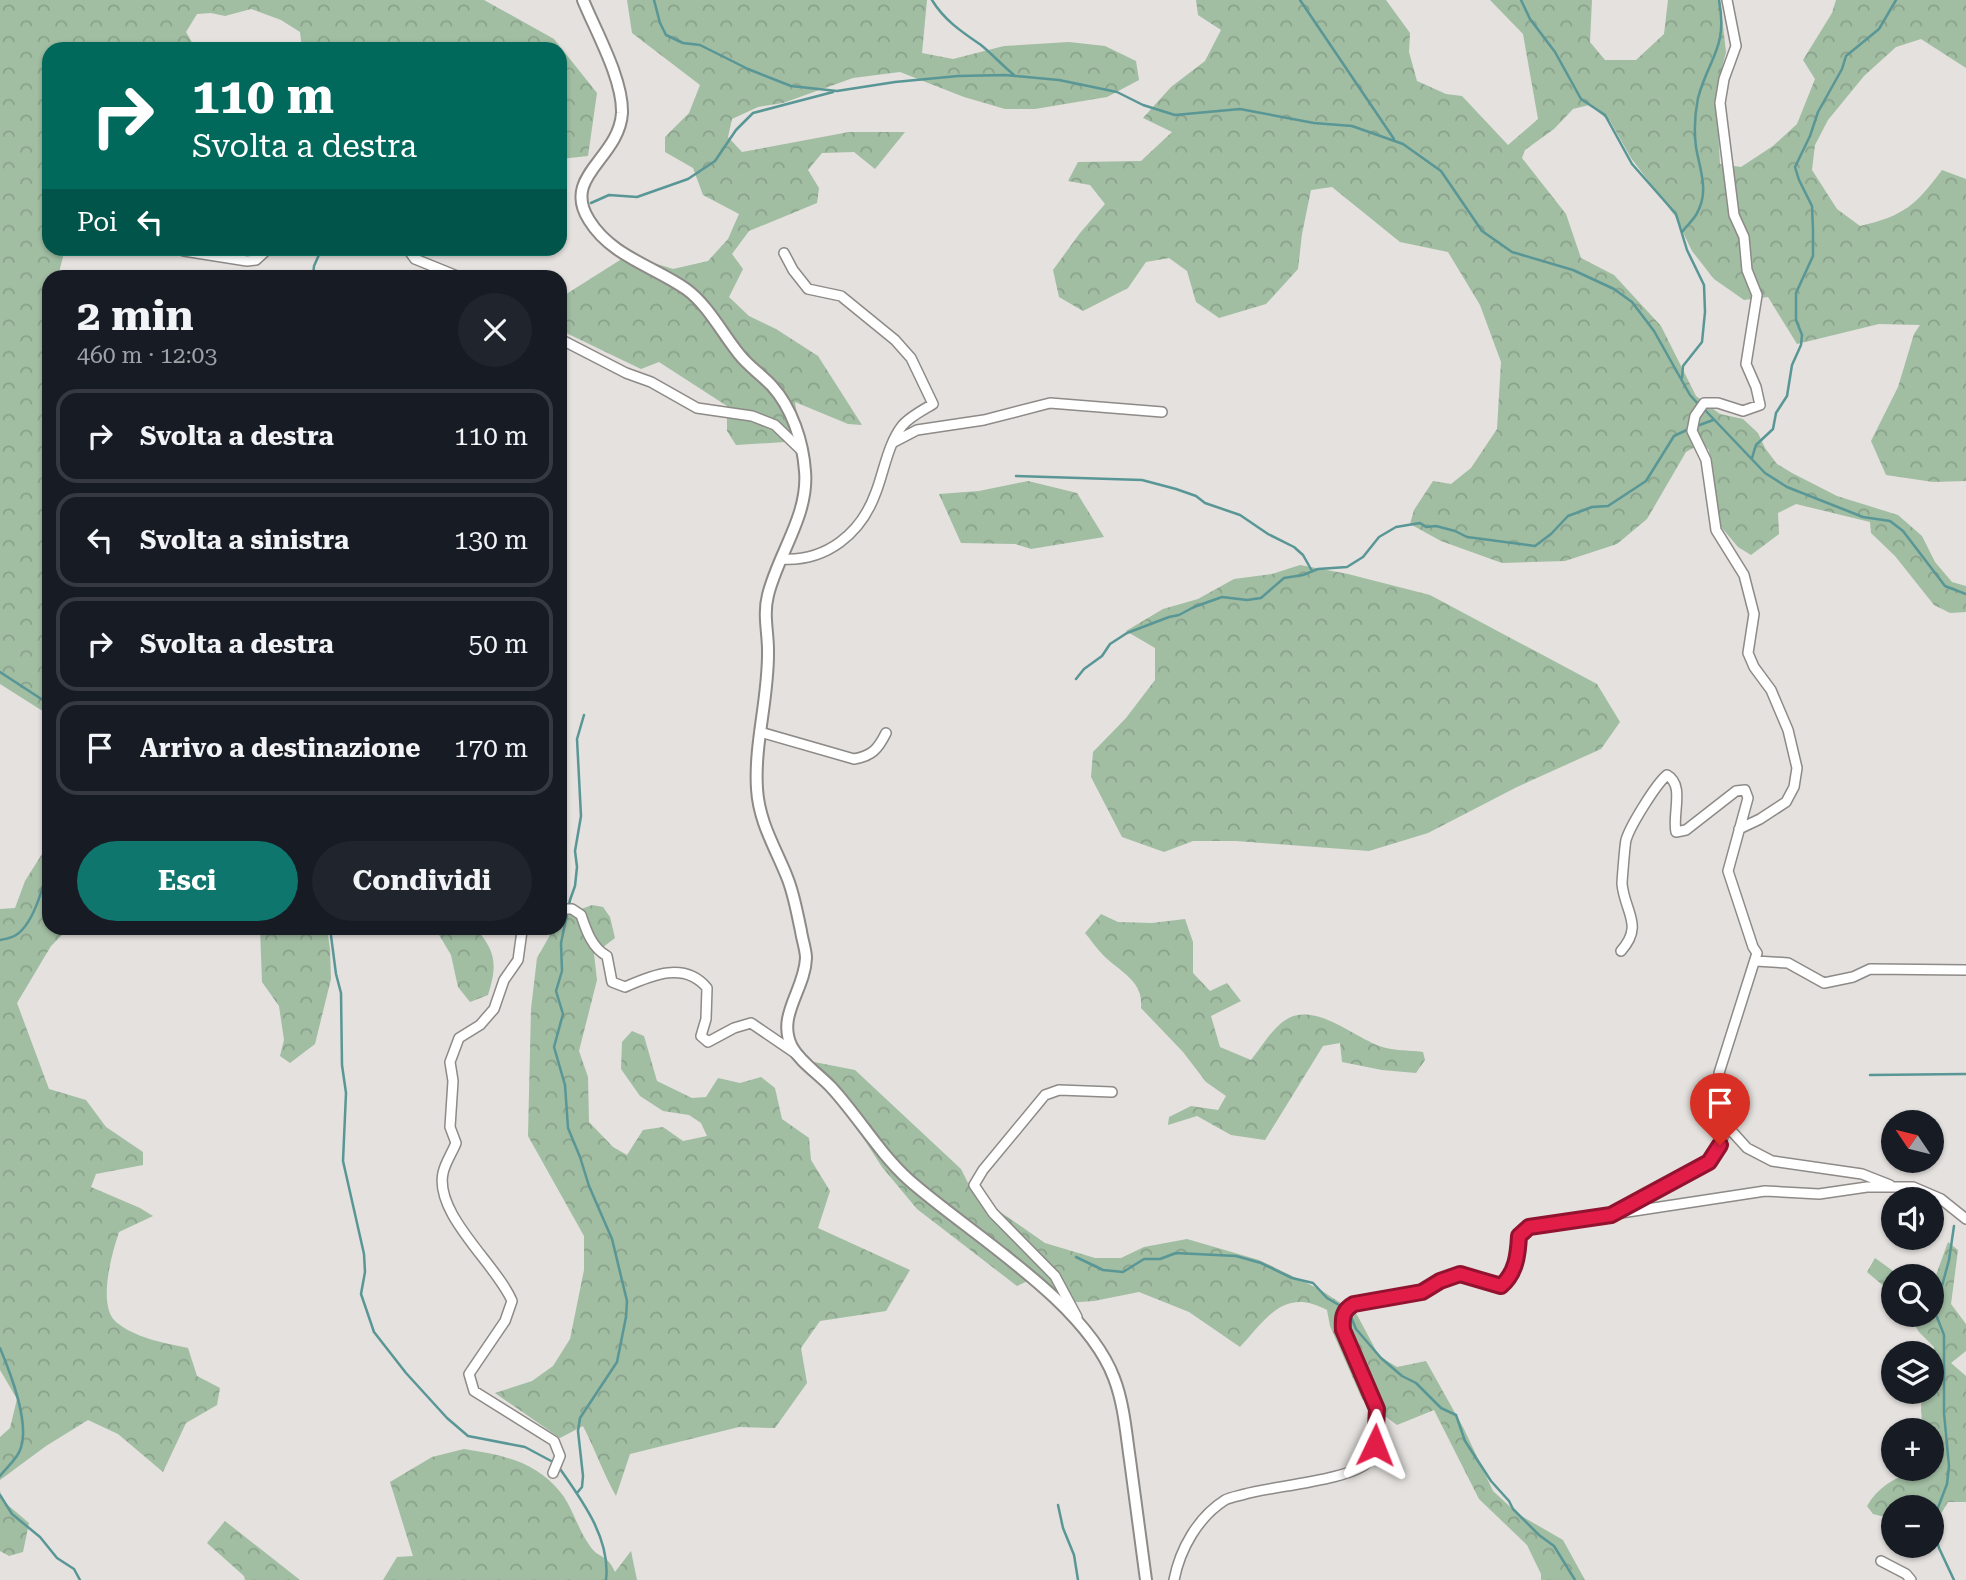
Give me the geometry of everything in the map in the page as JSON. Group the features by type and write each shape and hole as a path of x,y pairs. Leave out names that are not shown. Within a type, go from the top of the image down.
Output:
{"street":[{"path":"583,0 617,81 622,100 618,134 582,185 581,205 585,215 596,232 612,246 692,293 741,358 774,388 788,409 802,451 806,471 805,493 767,596 765,619 768,652 757,789 763,823 789,882 806,959 787,1016 787,1034 796,1054"},
{"path":"1727,0 1737,46 1724,79 1720,103 1734,215 1744,237 1747,270 1756,295 1746,364 1760,404 1743,411 1718,403 1704,403 1695,416 1692,431 1706,460 1716,530 1744,575 1754,614 1748,653 1770,690 1788,730 1797,768 1794,787 1786,802 1739,829"},
{"path":"781,559 801,560 827,551 852,532 875,496 902,425 933,404 911,358 895,340 841,296 808,289 784,253"},
{"path":"216,256 247,261 257,260 261,256"},
{"path":"413,256 442,270"},
{"path":"567,343 626,373 651,382 697,408 752,416 775,425 802,451"},
{"path":"894,442 917,430 984,420 1050,403 1161,412"},
{"path":"760,732 854,759 873,753 886,733"},
{"path":"1611,1215 1709,1162 1720,1145 1727,1126 1719,1073 1757,953 1728,871 1748,798 1745,790 1736,791 1686,830 1676,832 1674,823 1677,787 1667,775 1658,782 1626,841 1622,883 1634,930 1630,941 1621,951"},
{"path":"567,909 581,915 587,934 601,953 607,956 612,982 625,987 664,972 683,973 699,979 707,988 706,1019 701,1035 708,1042 734,1028 751,1023 796,1054 831,1087 905,1177 1039,1284 1082,1328"},
{"path":"521,935 518,960 504,980 494,1009 480,1025 459,1038 450,1062 453,1081 450,1128 456,1143 442,1174 444,1198 461,1228 507,1288 512,1301 505,1321 468,1374 474,1391 554,1441 560,1456 553,1473"},
{"path":"1756,961 1788,963 1824,983 1870,969 1966,970"},
{"path":"1112,1092 1059,1090 1045,1095 974,1185 993,1213 1055,1276 1082,1328 1114,1375 1122,1406 1146,1580"},
{"path":"1727,1126 1747,1148 1772,1161 1862,1174 1894,1187"},
{"path":"1174,1580 1177,1564 1188,1540 1210,1512 1226,1499 1265,1488 1358,1470 1370,1460 1375,1445 1377,1409 1343,1330 1342,1316 1348,1307 1422,1292 1440,1281 1460,1274 1501,1286 1507,1281 1518,1258 1519,1236 1529,1227 1765,1191 1819,1194 1881,1187"},
{"path":"1944,1201 1966,1219"},
{"path":"1881,1561 1906,1574 1911,1580"}],"green space":[{"path":"0,0 484,0 554,39 556,42 301,42 300,32 281,20 251,9 225,16 197,14 186,32 192,42 42,42 42,256 63,256 60,270 42,270 42,711 0,684"},
{"path":"627,0 927,0 922,53 953,59 1004,46 1069,42 1105,46 1136,61 1139,80 1107,97 1035,109 1005,109 964,97 900,72 853,78 783,103 758,107 732,119 728,137 742,152 849,132 905,132 875,169 854,152 822,153 808,170 819,188 817,203 749,231 732,254 743,269 729,297 749,316 776,329 818,356 862,425 848,424 795,402 801,441 736,445 727,431 727,406 659,362 641,369 567,333 567,294 628,255 673,269 708,261 728,239 739,214 703,195 693,168 665,152 665,137 689,113 700,85 632,33"},
{"path":"1196,0 1386,0 1410,33 1409,52 1417,81 1446,94 1462,96 1508,145 1538,119 1523,34 1490,0 1592,0 1590,42 1605,60 1636,60 1664,34 1668,0 1720,0 1726,52 1716,92 1720,164 1741,167 1773,146 1797,124 1815,79 1803,60 1832,13 1836,0 1966,0 1966,68 1921,39 1896,47 1864,76 1828,120 1815,145 1812,170 1837,209 1860,226 1888,218 1908,207 1942,170 1966,179 1966,481 1933,482 1886,475 1871,441 1898,387 1914,334 1920,325 1879,324 1797,344 1768,297 1744,300 1714,279 1692,251 1675,216 1631,158 1610,121 1589,105 1573,109 1554,129 1525,150 1522,158 1566,214 1581,258 1614,275 1661,326 1696,396 1720,414 1743,419 1758,433 1777,464 1792,473 1837,496 1898,515 1922,536 1935,562 1952,582 1966,586 1966,612 1950,613 1934,605 1895,556 1871,533 1870,522 1796,504 1778,513 1779,534 1751,555 1738,547 1717,522 1709,450 1702,443 1686,452 1647,519 1617,544 1565,561 1502,563 1441,541 1410,524 1414,510 1433,481 1451,484 1471,468 1497,429 1501,362 1480,305 1448,252 1400,242 1332,187 1311,190 1298,269 1266,304 1219,318 1196,302 1187,271 1169,258 1146,262 1128,288 1083,311 1059,297 1053,270 1105,204 1090,185 1068,181 1078,162 1141,161 1172,132 1143,118 1171,87 1205,61 1221,30 1198,15"},
{"path":"567,55 597,93 588,156 567,158"},
{"path":"1028,481 1077,493 1104,537 1031,549 1015,544 961,543 939,494 979,491"},
{"path":"1300,565 1430,595 1597,684 1620,722 1601,749 1517,787 1428,833 1369,851 1236,841 1193,841 1164,852 1122,837 1091,777 1093,752 1126,718 1155,680 1155,648 1126,631 1163,609 1198,599 1234,579 1272,574"},
{"path":"42,854 42,935 62,935 51,946 17,1003 49,1089 86,1100 106,1127 143,1152 143,1165 96,1174 91,1187 153,1216 119,1232 108,1278 107,1304 110,1314 116,1322 132,1332 188,1348 197,1376 220,1388 217,1405 186,1423 163,1472 118,1434 88,1420 46,1446 0,1480 0,1437 10,1428 17,1399 0,1370 0,909 15,908 25,881"},
{"path":"592,905 603,907 610,917 615,938 594,954 597,980 579,1051 588,1077 589,1122 613,1147 627,1155 643,1130 663,1127 683,1141 707,1136 701,1123 689,1115 663,1111 640,1096 621,1069 622,1042 632,1031 644,1036 657,1081 692,1098 706,1097 718,1078 740,1083 761,1077 775,1088 782,1119 809,1138 811,1160 830,1191 818,1228 910,1270 886,1311 820,1321 801,1348 807,1383 775,1428 739,1427 630,1454 616,1496 583,1426 560,1438 495,1393 532,1381 553,1366 570,1339 584,1270 584,1236 528,1136 531,1009 537,958 550,935 567,935 567,914"},
{"path":"1101,914 1118,922 1152,923 1185,919 1193,942 1193,973 1210,991 1227,983 1241,1001 1211,1016 1220,1047 1251,1060 1283,1021 1298,1015 1308,1015 1329,1020 1379,1046 1423,1052 1425,1060 1416,1073 1382,1070 1342,1062 1340,1043 1323,1046 1265,1140 1231,1135 1197,1116 1168,1125 1169,1117 1191,1106 1218,1110 1226,1096 1206,1082 1183,1052 1141,1008 1139,991 1135,984 1103,955 1085,933"},
{"path":"260,935 328,935 331,979 315,1044 290,1063 280,1056 284,1040 279,1006 262,982"},
{"path":"439,935 481,935 488,944 494,968 488,995 470,1002 458,987 451,955"},
{"path":"814,1062 855,1070 961,1169 973,1193 1045,1243 1095,1258 1121,1258 1144,1247 1187,1239 1259,1260 1319,1289 1356,1313 1379,1356 1397,1367 1426,1361 1464,1429 1493,1491 1518,1514 1563,1540 1585,1580 1541,1580 1541,1574 1527,1545 1479,1499 1434,1410 1397,1425 1362,1399 1330,1326 1327,1310 1299,1302 1288,1304 1268,1316 1240,1347 1189,1312 1139,1292 1094,1301 1065,1303 1036,1277 1017,1286 917,1209 882,1167"},
{"path":"1948,1242 1958,1250 1951,1304 1966,1324 1966,1351 1951,1363 1966,1376 1966,1502 1948,1502 1944,1509 1944,1495 1881,1495 1881,1516 1873,1514 1867,1506 1881,1488 1892,1481 1944,1481 1944,1418 1922,1418 1921,1404 1944,1404 1944,1341 1928,1341 1916,1327 1944,1327 1944,1264 1940,1264"},
{"path":"1875,1258 1883,1264 1881,1264 1881,1284 1867,1272"},
{"path":"464,1449 505,1457 541,1473 561,1493 590,1546 609,1562 615,1572 631,1551 637,1580 383,1580 397,1557 413,1556 390,1482 432,1457"},
{"path":"0,1491 3,1501 29,1523 23,1552 9,1556 0,1551"},
{"path":"225,1521 300,1580 245,1580 244,1576 207,1543"}],"waterway":[{"path":"654,0 666,35 683,43 700,45 748,69 791,86 837,91 958,76 1005,75 1059,80 1117,92 1143,105 1175,115 1240,109 1314,123 1352,126 1403,144 1441,171 1482,231 1512,252 1573,270 1614,289 1632,302 1654,331 1690,395 1699,405"},
{"path":"932,0 948,20 1014,75"},
{"path":"1300,0 1394,139"},
{"path":"1521,0 1530,19 1555,52 1581,99 1605,115 1632,164 1676,214 1687,250 1704,285 1705,312 1702,342 1683,366 1682,378"},
{"path":"1682,232 1696,215 1702,198 1703,181 1695,141 1696,116 1702,84 1719,41 1719,0"},
{"path":"1752,458 1756,445 1773,429 1776,413 1787,396 1792,365 1801,345 1802,335 1796,320 1796,293 1813,256 1813,230 1812,206 1795,167 1846,56 1879,29 1896,0"},
{"path":"591,203 609,195 637,197 688,179 715,161 736,130 753,113 833,92"},
{"path":"314,270 318,256"},
{"path":"1704,409 1765,473 1787,487 1863,517 1890,521 1903,531 1945,586 1966,594"},
{"path":"1697,426 1713,420"},
{"path":"1076,679 1084,669 1102,656 1110,644 1127,633 1222,597 1247,600 1261,598 1284,578 1318,569 1347,567 1363,557 1379,537 1396,527 1420,523 1426,527 1436,526 1455,531 1467,537 1535,546 1568,516 1592,507 1608,506 1646,481 1674,436 1691,428"},
{"path":"1016,476 1142,480 1176,489 1240,515 1294,547 1303,555 1312,571"},
{"path":"0,672 42,699"},
{"path":"567,914 577,867 575,851 581,816 577,739 584,715"},
{"path":"0,940 10,938 23,929 34,911 42,888"},
{"path":"331,935 341,993 342,1065 346,1093 343,1161 364,1254 365,1272 361,1294 374,1332 406,1373 447,1418 468,1436 525,1447 553,1462"},
{"path":"563,935 562,971 556,991 563,1014 554,1047 565,1085 568,1128 612,1239 627,1301 617,1362 580,1418 578,1431 583,1476 582,1487 577,1493"},
{"path":"1870,1075 1966,1074"},
{"path":"1954,1226 1949,1260 1935,1312 1944,1335 1944,1413 1949,1466 1947,1484 1933,1528 1954,1580"},
{"path":"1076,1257 1103,1270 1123,1272 1144,1259 1160,1259 1176,1253 1236,1256 1261,1263 1292,1278 1313,1283 1327,1298 1344,1308"},
{"path":"1349,1312 1356,1329 1381,1358 1402,1376 1416,1383 1441,1408 1456,1415 1465,1441 1491,1481 1513,1509 1554,1546 1575,1580"},
{"path":"0,1348 18,1398 23,1426 19,1453 0,1476"},
{"path":"558,1466 585,1505 599,1534 604,1549 606,1580"},
{"path":"0,1495 12,1514 40,1537 57,1558 74,1569 80,1580"},
{"path":"1058,1505 1063,1528 1074,1555 1078,1580"}],"route":[{"path":"1375,1445 1377,1409 1343,1330 1342,1316 1348,1307 1422,1292 1440,1281 1460,1274 1501,1286 1507,1281 1518,1258 1519,1236 1529,1227 1611,1215 1709,1162 1720,1145"}]}
